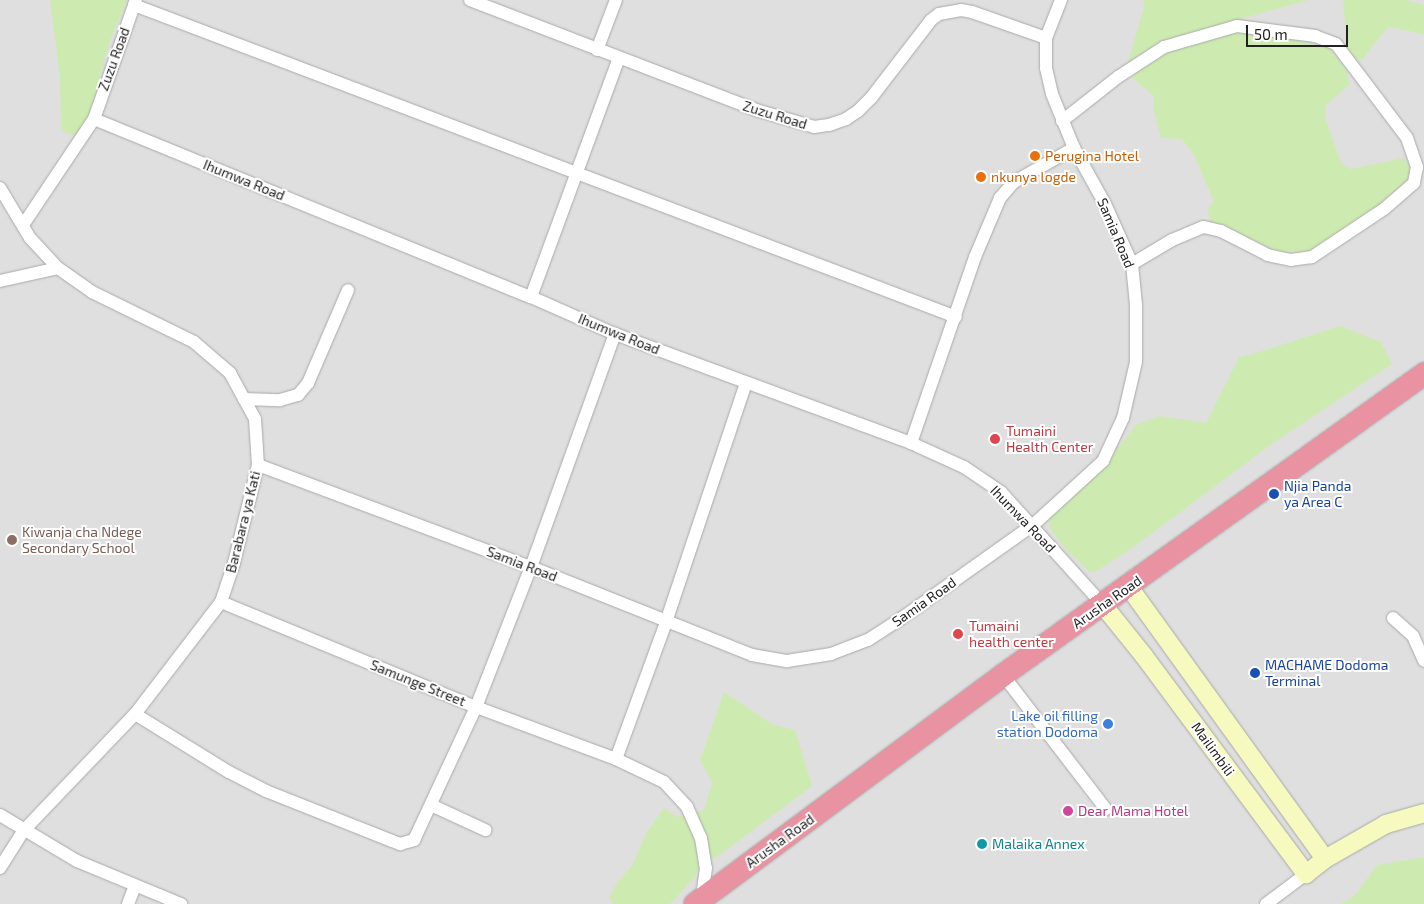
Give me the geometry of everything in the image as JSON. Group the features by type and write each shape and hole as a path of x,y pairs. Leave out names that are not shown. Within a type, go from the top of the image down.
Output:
{"highway":[{"name":"Arusha Road","path":"699,901 1003,675 1103,606 1424,374"}],"street":[{"name":"Zuzu Road","path":"470,0 756,110 814,126 846,119 858,111 871,98 931,20 939,14 950,11 966,11 1046,38"},
{"path":"597,50 616,0"},
{"name":"Samia Road","path":"258,465 531,567 752,655 787,661 830,654 868,640 1033,525 1102,461 1122,418 1136,362 1136,305 1132,264 1105,204 1074,148 1052,94 1046,68 1046,38 1061,0"},
{"name":"Zuzu Road","path":"23,225 94,119 135,3"},
{"path":"135,3 956,317"},
{"path":"1062,121 1110,82 1164,47 1237,26 1315,36 1336,44 1407,138 1417,167 1414,183 1384,210 1312,257 1291,260 1268,255 1221,231 1203,227 1172,240 1132,264"},
{"path":"531,297 619,58"},
{"name":"Ihumwa Road","path":"94,119 531,297 615,334 911,443 964,467 1001,492 1033,525 1103,606"},
{"path":"911,443 956,317 975,257 1000,198 1014,182 1074,148"},
{"name":"Barabara ya Kati","path":"0,188 30,238 58,268 92,292 194,342 230,373 255,419 258,465 234,563 221,602 135,714 24,830 0,868"},
{"path":"0,281 58,268"},
{"path":"244,399 280,400 298,395 308,383 348,290"},
{"path":"135,714 229,772 266,791 400,844 414,840 476,707 531,567 615,334"},
{"path":"616,760 666,622 746,383"},
{"name":"Mailimbili","path":"1129,587 1325,859"},
{"name":"Samunge Street","path":"221,602 476,707 616,760 664,782 687,807 701,838 706,868 699,901"},
{"name":"Mailimbili","path":"1103,606 1144,656 1306,874"},
{"path":"1393,618 1413,636 1424,661"},
{"path":"1003,675 1106,809"},
{"path":"431,805 485,830"},
{"path":"1266,904 1325,859 1386,824 1424,812"},
{"path":"0,815 77,862 181,904"},
{"path":"128,904 135,886"}],"shaded area":[{"path":"0,0 1424,0 1424,904 0,904"}],"green space":[{"path":"50,0 127,0 109,44 88,118 77,136 61,131 60,78"},
{"path":"1143,0 1309,0 1161,41 1128,62 1144,6"},
{"path":"1343,0 1405,0 1424,5 1424,34 1388,27 1360,62 1347,48"},
{"path":"1232,33 1272,36 1328,47 1347,71 1349,85 1325,106 1326,121 1341,162 1350,169 1403,158 1409,165 1411,178 1404,188 1314,251 1278,251 1209,221 1208,208 1214,202 1194,155 1182,139 1161,138 1153,107 1154,96 1132,78 1143,66 1179,47"},
{"path":"1340,326 1381,342 1392,364 1269,446 1138,544 1095,572 1090,572 1068,552 1050,529 1050,518 1093,478 1136,425 1160,416 1206,423 1239,357"},
{"path":"724,692 772,724 795,730 812,786 718,856 700,863 695,877 670,904 614,904 609,898 615,886 633,864 646,833 664,808 677,817 704,810 712,782 700,760"},
{"path":"1424,857 1424,904 1341,904 1355,895 1377,865"}],"place":[{"name":"Perugina Hotel","path":"1035,156"},
{"name":"nkunya logde","path":"981,177"},
{"name":"Tumaini Health Center","path":"995,439"},
{"name":"Njia Panda ya Area C","path":"1274,494"},
{"name":"Kiwanja cha Ndege Secondary School","path":"12,540"},
{"name":"Tumaini health center","path":"958,634"},
{"name":"MACHAME Dodoma Terminal","path":"1255,673"},
{"name":"Lake oil filling station Dodoma","path":"1108,724"},
{"name":"Dear Mama Hotel","path":"1068,811"},
{"name":"Malaika Annex","path":"982,844"}]}
